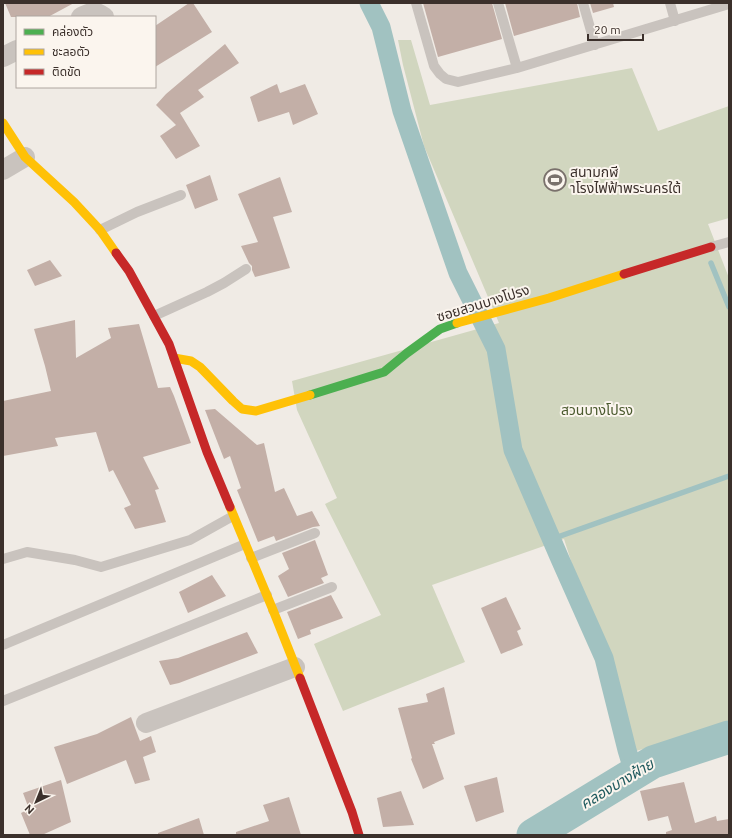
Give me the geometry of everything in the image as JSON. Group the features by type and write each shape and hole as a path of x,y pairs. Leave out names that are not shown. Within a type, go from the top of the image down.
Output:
{"street":[{"path":"83,16 91,12 98,13 102,16"},
{"path":"3,57 16,50"},
{"path":"3,123 25,157 74,202 100,230 129,271 170,344 208,452 233,516 273,610 352,812 359,834"},
{"path":"3,170 25,157"},
{"name":"ซอยสวนบางโปรง","path":"174,358 191,361 200,367 242,409 256,411 384,372 440,329 450,325 564,293 711,247"},
{"path":"146,723 295,667"}],"lane":[{"path":"416,3 434,66 446,79 458,82 517,68 729,4"},
{"path":"498,3 517,68"},
{"path":"583,3 595,45"},
{"path":"670,3 675,21"},
{"path":"100,230 137,212 181,195"},
{"path":"711,247 729,242"},
{"path":"154,316 207,292 246,270"},
{"path":"3,559 27,552 74,560 101,567 190,540 233,516"},
{"path":"251,558 315,533"},
{"path":"3,645 245,544"},
{"path":"273,610 332,587"},
{"path":"3,701 267,595"}],"green space":[{"name":"สวนบางโปรง","path":"398,40 411,40 430,105 632,68 658,131 729,106 729,218 708,224 729,278 729,726 632,752 564,539 432,585 465,662 343,711 314,644 381,615 325,504 337,498 297,410 292,381 499,323 424,146"}],"building":[{"path":"5,3 74,3 50,16 11,17"},
{"path":"189,3 193,3 212,32 156,66 156,25"},
{"path":"423,3 492,3 502,39 438,57"},
{"path":"505,3 577,3 580,17 514,36"},
{"path":"590,3 613,3 614,7 593,13"},
{"path":"225,44 239,63 198,90 204,97 180,113 200,146 176,159 160,136 176,125 156,105 166,94"},
{"path":"277,84 280,93 305,84 318,114 293,125 289,112 258,122 250,97"},
{"path":"210,175 218,200 195,209 186,185"},
{"path":"280,177 292,212 273,217 290,268 255,277 252,266 241,246 258,242 238,194"},
{"path":"50,260 62,276 35,286 27,270"},
{"path":"75,320 76,358 111,338 108,328 139,324 158,388 170,387 191,443 143,457 159,489 155,490 166,522 135,529 124,508 131,505 113,470 109,472 96,432 55,438 58,446 3,456 3,401 51,391 34,329"},
{"path":"215,409 257,445 264,443 275,492 284,488 297,516 312,511 320,526 313,527 276,541 274,536 258,542 237,490 241,488 230,456 224,459 205,410"},
{"path":"315,540 328,575 321,578 324,583 288,597 278,576 289,569 282,553"},
{"path":"212,575 226,596 188,613 179,592"},
{"path":"331,595 343,618 310,630 311,634 298,639 287,612"},
{"path":"506,597 521,629 517,631 523,645 501,654 481,608"},
{"path":"247,632 258,653 170,685 159,661 178,658"},
{"path":"444,687 455,734 432,744 444,779 423,789 411,759 412,758 398,708 428,702 426,694"},
{"path":"131,717 140,741 151,736 156,752 143,757 150,780 135,784 126,760 67,784 54,747 97,734"},
{"path":"497,777 504,812 476,822 464,786"},
{"path":"61,780 71,822 42,835 30,835 21,813 29,809 23,793"},
{"path":"684,782 695,823 716,816 717,821 729,819 729,835 666,835 666,832 672,830 668,816 648,821 640,791"},
{"path":"401,791 414,825 383,827 377,798"},
{"path":"289,797 301,835 236,835 236,832 269,821 263,805"},
{"path":"199,818 204,835 158,835 158,833"}],"waterway":[{"path":"369,3 381,27 402,111 458,273 496,349 513,450 604,658 634,773"},
{"path":"711,263 729,307"},
{"path":"552,539 729,476"},
{"name":"คลองบางฝ้าย","path":"533,835 653,762 729,737"}],"traffic: fast":[{"path":"310,395 384,372 440,329 457,323"}],"traffic: slow":[{"path":"3,123 25,157 74,202 100,230 116,253"},
{"path":"457,323 549,298 624,274"},
{"path":"174,358 191,361 200,367 242,409 256,411 310,395"},
{"path":"230,507 300,678"}],"traffic: jam":[{"path":"624,274 711,247"},
{"path":"116,253 129,271 169,344 207,452 230,507"},
{"path":"300,678 352,812 359,835"}],"place":[{"name":"สนามกฬี าโรงไฟฟ้าพระนครใต้","path":"555,180"}]}
